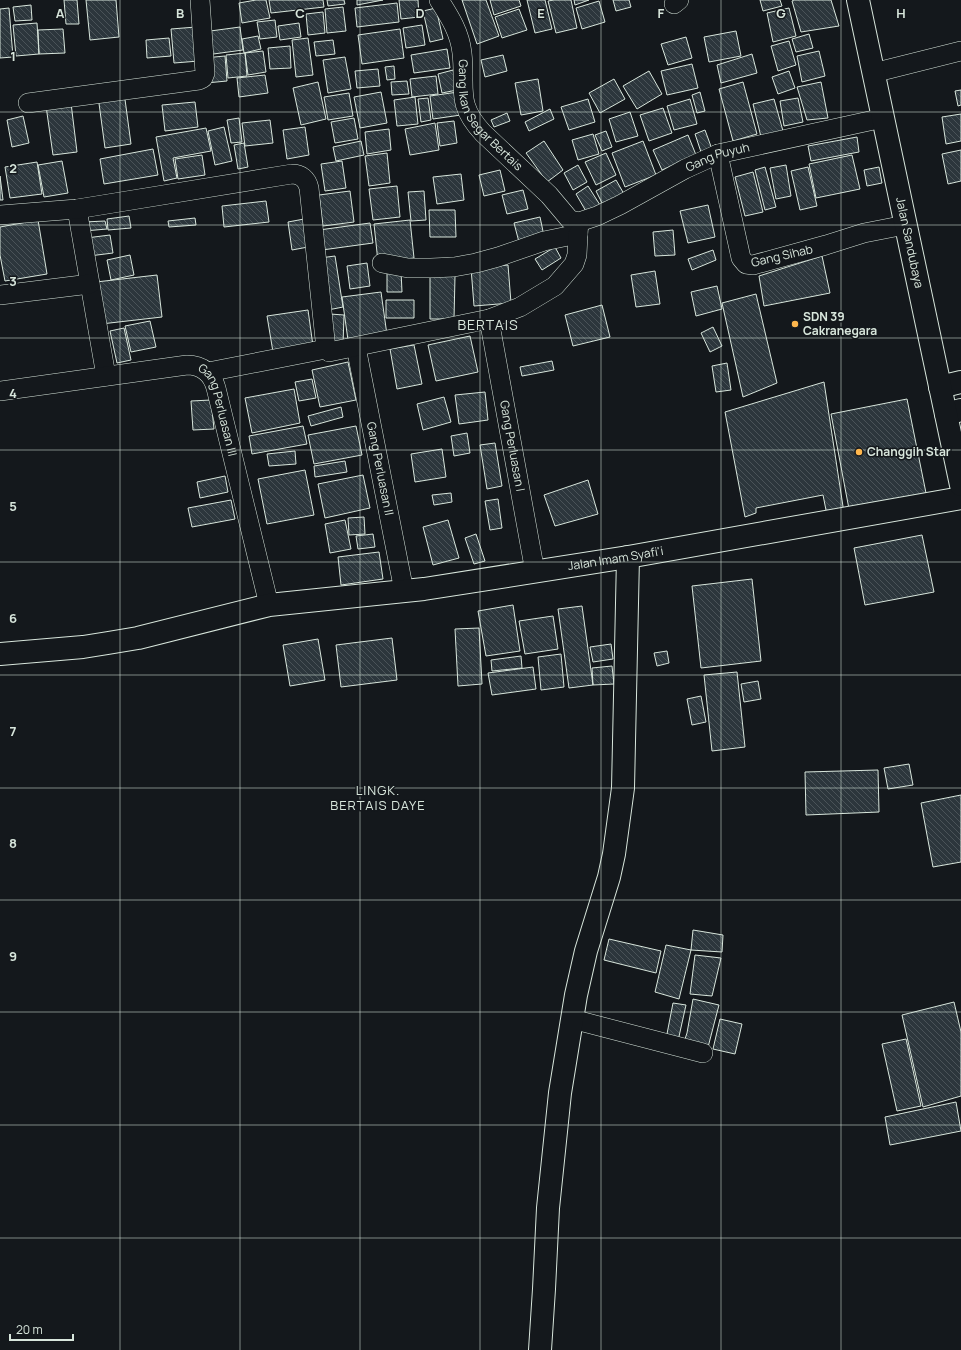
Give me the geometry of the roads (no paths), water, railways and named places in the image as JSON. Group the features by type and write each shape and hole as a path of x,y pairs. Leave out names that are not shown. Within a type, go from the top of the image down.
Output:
{"main road":[{"name":"Jalan Sandubaya","path":"858,0 905,225 951,385 961,485"},
{"name":"Jalan Imam Syafi'i","path":"0,654 83,647 108,643 138,638 269,605 404,591 535,572 961,498"},
{"path":"540,1350 548,1208 560,1093 576,995 586,951 612,862 623,788 628,557"}],"street":[{"path":"28,103 199,80 203,78 205,73 200,0"},
{"name":"Gang Ikan Segar Bertais","path":"439,0 453,22 458,35 462,52 462,93 468,114 483,133 550,195 574,224"},
{"path":"873,73 961,52"},
{"name":"Gang Puyuh","path":"382,263 408,268 454,267 498,257 544,241 574,224 597,216 620,205 718,154 883,118"},
{"name":"Gang Sihab","path":"718,154 741,258 746,264 751,265 826,246 864,233 905,225"},
{"path":"0,215 77,209 292,174 301,176 308,183 309,188 326,349"},
{"path":"77,209 103,351 106,376"},
{"path":"208,372 326,349 329,352 356,347 489,320 515,310 555,286 574,264 577,255 574,224"},
{"path":"0,295 90,284"},
{"name":"Gang Perluasan I","path":"489,320 535,572"},
{"name":"Gang Perluasan II","path":"356,347 404,591"},
{"name":"Gang Perluasan III","path":"0,392 187,365 196,366 208,372 213,379 216,388 269,605"},
{"path":"572,1019 703,1053"}],"place":[{"name":"SDN 39 Cakranegara","path":"795,324"},
{"name":"Changgih Star","path":"859,452"}],"district":[{"name":"BERTAIS","path":"488,325"},
{"name":"LINGK. BERTAIS DAYE","path":"378,798"}]}
